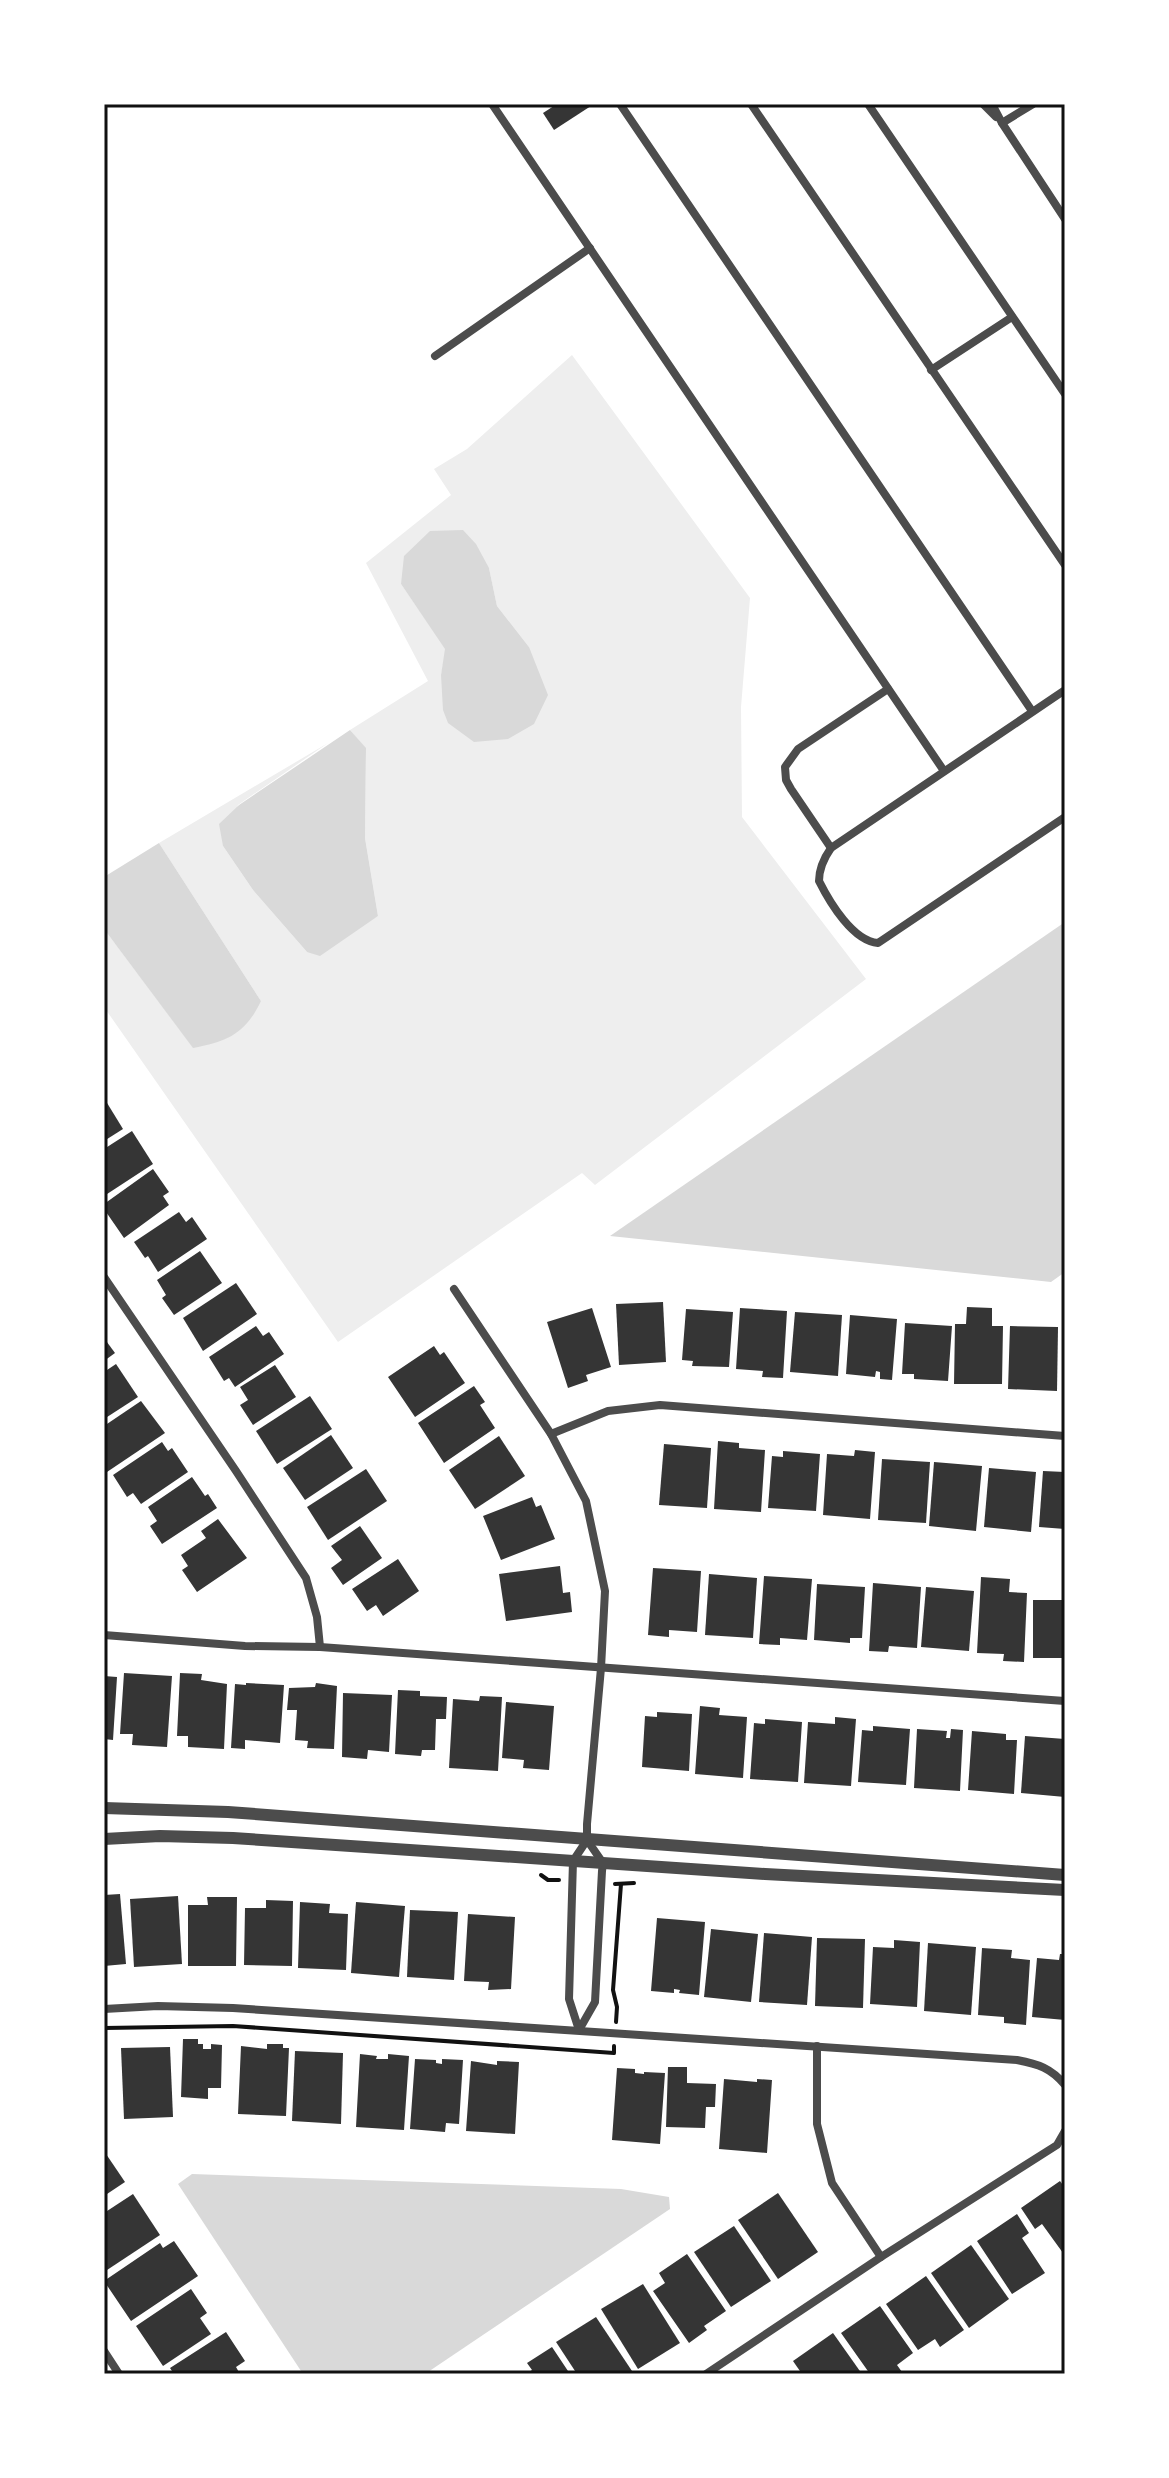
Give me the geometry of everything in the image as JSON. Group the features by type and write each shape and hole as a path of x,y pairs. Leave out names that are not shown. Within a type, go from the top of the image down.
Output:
{"street":[{"path":"493,104 944,771"},
{"path":"620,104 1032,711"},
{"path":"751,104 1065,565"},
{"path":"868,104 1065,394"},
{"path":"983,104 1002,123"},
{"path":"992,104 1065,219"},
{"path":"1002,123 1033,104"},
{"path":"435,356 590,248"},
{"path":"931,370 1012,317"},
{"path":"831,848 791,789 786,780 785,767 798,749 888,689"},
{"path":"1065,690 831,848 819,874 822,888 858,936 867,942 878,943 1065,817"},
{"path":"104,1277 306,1578 317,1617 320,1647"},
{"path":"454,1289 551,1434 586,1501 605,1591 587,1840 573,1861 569,1999 579,2030"},
{"path":"551,1434 608,1411 660,1405 1065,1436"},
{"path":"104,1635 245,1646 320,1647 1065,1701"},
{"path":"104,1808 243,1813 1065,1875"},
{"path":"104,1839 160,1836 233,1838 1065,1890"},
{"path":"579,2030 595,2002 603,1863 587,1840"},
{"path":"104,2009 158,2006 233,2008 1017,2060 1039,2064 1054,2072 1065,2085"},
{"path":"817,2046 817,2124 832,2183 881,2257"},
{"path":"706,2374 1057,2145 1065,2131"},
{"path":"104,2351 119,2374"}],"shaded area":[{"path":"572,355 750,598 741,707 742,817 866,979 595,1185 582,1173 338,1342 104,1007 104,929 193,1047 261,1001 159,843 328,743 238,805 223,846 253,890 307,952 378,916 365,838 366,749 350,730 428,681 366,563 451,495 434,469 467,449","holes":["489,568 497,606 529,647 441,675 446,649 401,584"]},
{"path":"463,530 476,544 489,568 497,606 529,647 548,695 534,724 508,739 474,742 448,723 443,710 441,675 445,649 401,584 404,556 430,531"},
{"path":"350,730 366,748 365,838 378,916 320,956 307,952 253,890 223,846 219,824 239,805"},
{"path":"159,843 261,1001 242,1029 226,1039 193,1048 104,929 104,877"},
{"path":"1065,922 1065,1272 1051,1282 610,1236"},
{"path":"192,2174 621,2189 669,2197 670,2209 425,2374 303,2374 178,2184"}],"building":[{"path":"557,104 594,104 554,130 543,113"},
{"path":"104,1098 123,1129 104,1141"},
{"path":"132,1131 153,1164 104,1196 104,1149"},
{"path":"153,1169 169,1192 163,1196 169,1205 124,1238 104,1209 104,1204"},
{"path":"179,1212 186,1222 192,1217 207,1239 158,1272 134,1242"},
{"path":"200,1251 222,1283 174,1315 162,1298 166,1295 157,1280"},
{"path":"236,1283 257,1314 203,1351 183,1318"},
{"path":"663,1302 666,1362 619,1365 616,1304"},
{"path":"967,1307 992,1308 992,1326 1003,1326 1002,1384 954,1384 955,1324 966,1324"},
{"path":"592,1308 611,1367 586,1375 588,1381 568,1388 547,1322"},
{"path":"740,1308 787,1311 783,1378 762,1377 763,1371 736,1369"},
{"path":"686,1309 733,1312 729,1367 692,1366 693,1361 682,1360"},
{"path":"795,1312 842,1315 838,1376 790,1372"},
{"path":"850,1315 897,1319 892,1380 880,1379 880,1372 876,1371 875,1377 846,1374"},
{"path":"905,1323 952,1326 948,1381 914,1379 914,1374 902,1374"},
{"path":"256,1326 263,1336 269,1332 284,1354 235,1387 229,1378 224,1381 209,1357"},
{"path":"1010,1326 1058,1327 1057,1391 1008,1389"},
{"path":"104,1338 115,1353 104,1361"},
{"path":"434,1346 440,1355 444,1352 465,1383 415,1417 388,1377"},
{"path":"116,1364 138,1397 104,1419 104,1372"},
{"path":"275,1365 296,1397 253,1425 240,1405 248,1400 240,1387"},
{"path":"474,1386 485,1402 480,1405 495,1428 444,1463 418,1423"},
{"path":"310,1396 332,1429 277,1464 256,1431"},
{"path":"141,1401 165,1433 104,1474 104,1426"},
{"path":"331,1435 353,1468 305,1500 283,1468"},
{"path":"499,1436 525,1476 475,1509 449,1470"},
{"path":"718,1441 739,1443 739,1448 765,1450 761,1512 714,1509"},
{"path":"162,1442 168,1451 172,1448 188,1472 141,1504 133,1493 127,1497 113,1475"},
{"path":"664,1444 711,1448 707,1508 659,1505"},
{"path":"855,1450 875,1452 870,1519 823,1515 827,1454 854,1456"},
{"path":"783,1451 820,1454 816,1511 768,1508 772,1456 783,1457"},
{"path":"882,1459 930,1462 926,1523 878,1520"},
{"path":"934,1462 982,1466 976,1531 929,1526"},
{"path":"989,1468 1036,1472 1031,1532 984,1527"},
{"path":"366,1469 387,1501 328,1540 307,1507"},
{"path":"1043,1471 1065,1472 1065,1529 1039,1527"},
{"path":"192,1477 217,1508 162,1544 150,1526 157,1521 148,1507"},
{"path":"532,1497 536,1507 541,1505 555,1539 501,1560 483,1516"},
{"path":"218,1519 247,1558 197,1592 182,1570 188,1566 181,1555 206,1538 201,1531"},
{"path":"360,1526 382,1558 343,1585 331,1568 342,1560 331,1546"},
{"path":"398,1559 419,1591 383,1616 376,1605 367,1611 352,1589"},
{"path":"560,1566 563,1593 570,1592 572,1612 506,1621 499,1574"},
{"path":"653,1568 701,1571 697,1632 669,1630 669,1637 648,1635"},
{"path":"709,1574 757,1578 753,1638 705,1635"},
{"path":"764,1576 812,1579 807,1640 780,1638 780,1645 759,1644"},
{"path":"981,1577 1010,1579 1009,1592 1027,1593 1024,1662 1003,1661 1004,1654 977,1653"},
{"path":"873,1583 921,1587 917,1648 889,1646 888,1652 869,1651"},
{"path":"817,1584 865,1587 862,1638 850,1638 850,1643 814,1640"},
{"path":"926,1587 974,1591 969,1651 921,1647"},
{"path":"1033,1600 1065,1600 1065,1658 1033,1658"},
{"path":"124,1673 172,1676 167,1747 132,1745 133,1734 120,1734"},
{"path":"180,1673 202,1674 201,1680 227,1684 224,1749 188,1747 188,1736 177,1736"},
{"path":"104,1676 117,1677 113,1740 104,1739"},
{"path":"316,1683 337,1686 334,1749 307,1748 308,1741 295,1740 297,1710 287,1710 289,1688 315,1687"},
{"path":"235,1684 284,1685 280,1743 245,1740 245,1749 231,1748"},
{"path":"398,1690 420,1691 420,1696 447,1697 446,1719 436,1719 435,1750 422,1750 421,1756 395,1754"},
{"path":"343,1693 392,1695 389,1752 368,1750 367,1759 342,1757"},
{"path":"480,1696 502,1697 498,1771 449,1768 453,1699 479,1701"},
{"path":"506,1702 554,1706 549,1770 523,1768 524,1760 502,1758"},
{"path":"700,1706 720,1708 719,1715 747,1717 743,1778 695,1774"},
{"path":"657,1712 692,1714 689,1771 642,1767 645,1716 657,1717"},
{"path":"835,1717 856,1719 851,1786 804,1783 808,1722 835,1724"},
{"path":"765,1719 802,1722 798,1782 750,1779 754,1723 765,1724"},
{"path":"873,1726 910,1729 906,1785 858,1782 862,1730 873,1731"},
{"path":"917,1729 947,1731 946,1738 950,1738 951,1729 963,1730 960,1791 914,1788"},
{"path":"972,1731 1006,1734 1006,1740 1017,1740 1014,1794 968,1790"},
{"path":"1025,1736 1065,1739 1065,1797 1021,1793"},
{"path":"120,1894 126,1964 104,1966 104,1895"},
{"path":"178,1896 182,1964 134,1967 130,1899"},
{"path":"207,1897 237,1897 236,1966 188,1966 188,1905 208,1905"},
{"path":"266,1900 293,1901 292,1966 244,1965 245,1908 266,1908"},
{"path":"300,1902 330,1904 329,1913 348,1914 346,1970 298,1968"},
{"path":"356,1902 405,1906 399,1977 351,1973"},
{"path":"410,1910 458,1912 454,1980 407,1977"},
{"path":"468,1914 515,1917 511,1989 488,1990 489,1982 464,1981"},
{"path":"657,1918 705,1922 699,1995 679,1993 680,1990 674,1989 674,1993 651,1991"},
{"path":"711,1929 758,1934 751,2002 704,1997"},
{"path":"764,1933 812,1937 807,2005 759,2002"},
{"path":"817,1938 865,1939 863,2008 815,2006"},
{"path":"894,1940 920,1942 917,2007 870,2004 873,1947 894,1948"},
{"path":"928,1943 976,1947 971,2015 924,2011"},
{"path":"982,1948 1012,1950 1011,1958 1030,1960 1026,2025 1004,2023 1004,2017 978,2015"},
{"path":"1060,1954 1065,1954 1065,2020 1032,2017 1037,1958 1059,1960"},
{"path":"183,2039 198,2039 203,2049 211,2049 211,2044 222,2045 221,2088 208,2088 208,2099 181,2097"},
{"path":"267,2044 283,2044 283,2048 289,2048 286,2116 238,2114 241,2046 267,2049"},
{"path":"170,2047 173,2117 124,2119 121,2048"},
{"path":"295,2051 343,2053 341,2124 292,2121"},
{"path":"360,2054 377,2056 376,2059 388,2059 388,2054 409,2056 404,2130 356,2127"},
{"path":"415,2059 436,2060 436,2063 442,2064 442,2059 463,2060 459,2124 446,2123 445,2132 410,2129"},
{"path":"471,2061 497,2065 497,2061 519,2062 515,2134 466,2131"},
{"path":"668,2067 687,2067 687,2083 716,2084 715,2107 706,2107 705,2128 666,2127"},
{"path":"617,2068 635,2069 635,2073 644,2074 665,2073 660,2144 612,2140"},
{"path":"724,2079 772,2080 767,2153 719,2149"},
{"path":"104,2151 125,2182 104,2196"},
{"path":"1060,2181 1065,2188 1063,2253 1042,2224 1035,2229 1021,2208"},
{"path":"778,2193 818,2252 778,2279 738,2220"},
{"path":"133,2194 160,2235 104,2272 104,2213"},
{"path":"1017,2214 1029,2233 1022,2238 1045,2273 1012,2294 977,2241"},
{"path":"734,2226 771,2281 731,2307 694,2252"},
{"path":"174,2241 198,2276 131,2321 104,2281 160,2243 163,2248"},
{"path":"971,2245 1009,2299 969,2328 931,2273"},
{"path":"687,2254 726,2311 704,2326 707,2330 689,2343 653,2291 665,2283 659,2273"},
{"path":"926,2276 964,2330 940,2347 935,2339 918,2350 886,2304"},
{"path":"643,2284 680,2343 638,2369 601,2309"},
{"path":"191,2289 207,2313 200,2318 211,2334 163,2366 136,2326"},
{"path":"880,2306 913,2353 897,2365 902,2372 898,2374 870,2374 841,2333"},
{"path":"596,2317 634,2374 577,2374 556,2342"},
{"path":"226,2332 245,2361 236,2367 240,2374 174,2374 170,2368"},
{"path":"833,2333 862,2374 802,2374 793,2361"},
{"path":"552,2347 570,2374 526,2374 532,2370 527,2363"}]}
